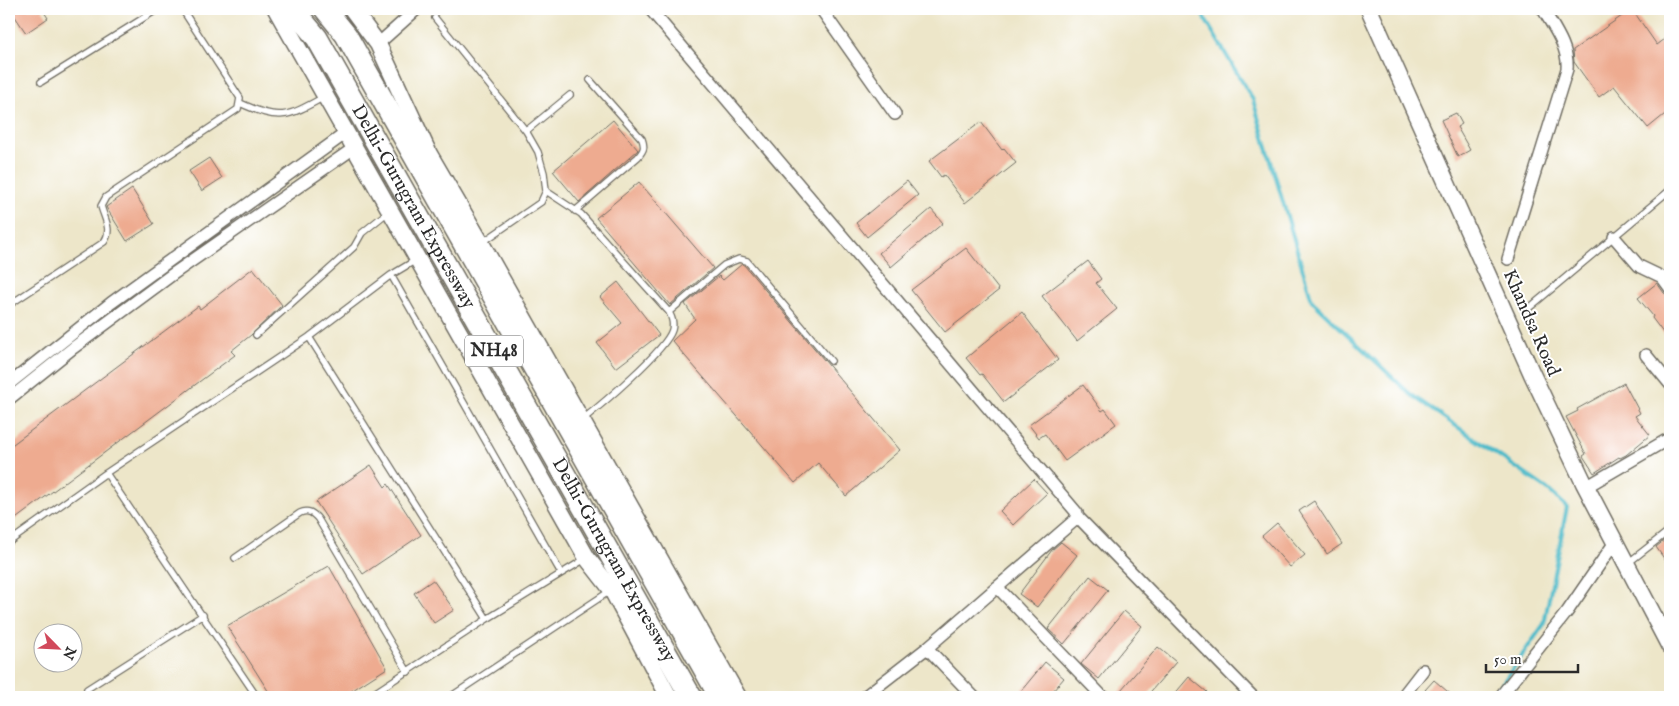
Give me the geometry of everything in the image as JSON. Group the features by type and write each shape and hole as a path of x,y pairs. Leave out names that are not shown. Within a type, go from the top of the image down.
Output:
{"highway":[{"name":"Delhi-Gurugram Expressway","path":"293,9 322,47 691,697"},
{"name":"Delhi-Gurugram Expressway","path":"325,9 346,35 720,697"}],"main road":[{"path":"276,9 588,558 612,590 668,697"},
{"path":"352,9 378,44 429,154 738,697"},
{"name":"Khandsa Road","path":"1369,9 1532,374 1586,487 1670,647"}],"street":[{"path":"378,44 417,9"},
{"path":"650,9 1076,511 1077,516 1253,697"},
{"path":"820,9 895,114"},
{"path":"1508,259 1567,69 1568,59 1564,46 1543,9"},
{"path":"9,384 111,303 346,133"},
{"path":"9,399 73,348 173,274 354,148"},
{"path":"1614,237 1639,266 1662,277 1670,288"},
{"path":"1646,355 1670,384"},
{"path":"1586,487 1670,438"},
{"path":"864,697 927,648 1077,516"},
{"path":"1500,697 1572,606 1615,542"},
{"path":"997,588 1103,697"},
{"path":"927,648 974,697"},
{"path":"1402,697 1423,670"}],"lane":[{"path":"41,82 158,9"},
{"path":"9,305 104,242 108,236 108,227 101,206 106,197 238,109 240,98 184,11 191,9"},
{"path":"435,18 526,131 538,152 544,173 546,191 541,202 481,243"},
{"path":"575,211 638,157 643,151 644,145 642,139 590,80"},
{"path":"526,131 570,95"},
{"path":"240,103 262,113 278,116 292,113 325,96"},
{"path":"1528,308 1670,190"},
{"path":"546,191 581,214 669,312 673,326 664,345 581,421"},
{"path":"256,335 354,247 362,233 390,211"},
{"path":"9,542 106,473 309,337 391,275 417,259"},
{"path":"669,312 724,264 739,259 747,261 831,362"},
{"path":"391,275 561,573"},
{"path":"309,337 487,619"},
{"path":"106,473 257,697"},
{"path":"235,558 300,513 312,512 318,519 408,672"},
{"path":"1627,564 1670,530"},
{"path":"368,697 487,619 588,558"},
{"path":"450,697 612,590"},
{"path":"87,688 203,616"}],"building":[{"path":"10,9 42,9 48,18 26,33"},
{"path":"1632,9 1657,45 1665,39 1670,46 1670,110 1648,128 1614,86 1599,97 1574,62 1573,50"},
{"path":"1456,113 1462,124 1457,127 1470,150 1458,157 1441,120"},
{"path":"613,120 638,150 579,202 553,171"},
{"path":"981,122 1002,150 1004,148 1016,163 965,203 944,175 941,177 929,161"},
{"path":"209,158 222,178 202,191 189,171"},
{"path":"907,181 918,195 867,237 856,223"},
{"path":"639,182 713,268 670,305 596,218"},
{"path":"132,189 154,224 127,241 106,207"},
{"path":"931,209 943,223 891,267 879,253"},
{"path":"966,248 999,290 945,332 911,290"},
{"path":"1088,261 1101,279 1096,283 1117,309 1077,341 1042,296"},
{"path":"742,264 900,450 846,496 818,463 795,483 672,341 695,319 685,304 719,276 723,280"},
{"path":"253,268 282,305 251,335 231,351 235,355 9,524 9,447 198,306 200,309"},
{"path":"618,282 659,335 616,368 597,343 622,323 600,297"},
{"path":"1657,283 1664,293 1670,296 1670,329 1664,334 1652,318 1653,316 1638,298"},
{"path":"1022,312 1058,360 1004,402 982,374 980,375 966,358"},
{"path":"1624,383 1640,413 1635,416 1650,435 1626,455 1619,457 1594,473 1583,456 1586,454 1566,417"},
{"path":"1083,385 1102,411 1105,409 1116,424 1065,461 1045,434 1039,438 1029,425"},
{"path":"371,465 385,487 388,484 421,535 363,574 316,502"},
{"path":"1034,479 1047,493 1013,525 1000,511"},
{"path":"1314,501 1342,544 1327,554 1299,511"},
{"path":"1277,523 1305,555 1290,567 1262,536"},
{"path":"1670,536 1670,567 1656,547"},
{"path":"1061,542 1077,555 1037,607 1019,594 1052,550"},
{"path":"329,566 387,668 342,697 272,697 227,626"},
{"path":"1090,576 1108,590 1064,644 1048,629"},
{"path":"433,580 454,610 434,623 414,593"},
{"path":"1124,611 1142,626 1099,679 1081,664"},
{"path":"1158,647 1176,662 1146,697 1115,697"},
{"path":"1045,662 1064,678 1048,697 1016,697"},
{"path":"1189,677 1207,692 1203,697 1172,697"},
{"path":"1434,680 1454,697 1433,697 1425,690"}],"waterway":[{"path":"1199,9 1253,100 1312,301 1410,394 1547,489 1567,507 1544,624 1493,697"}]}
